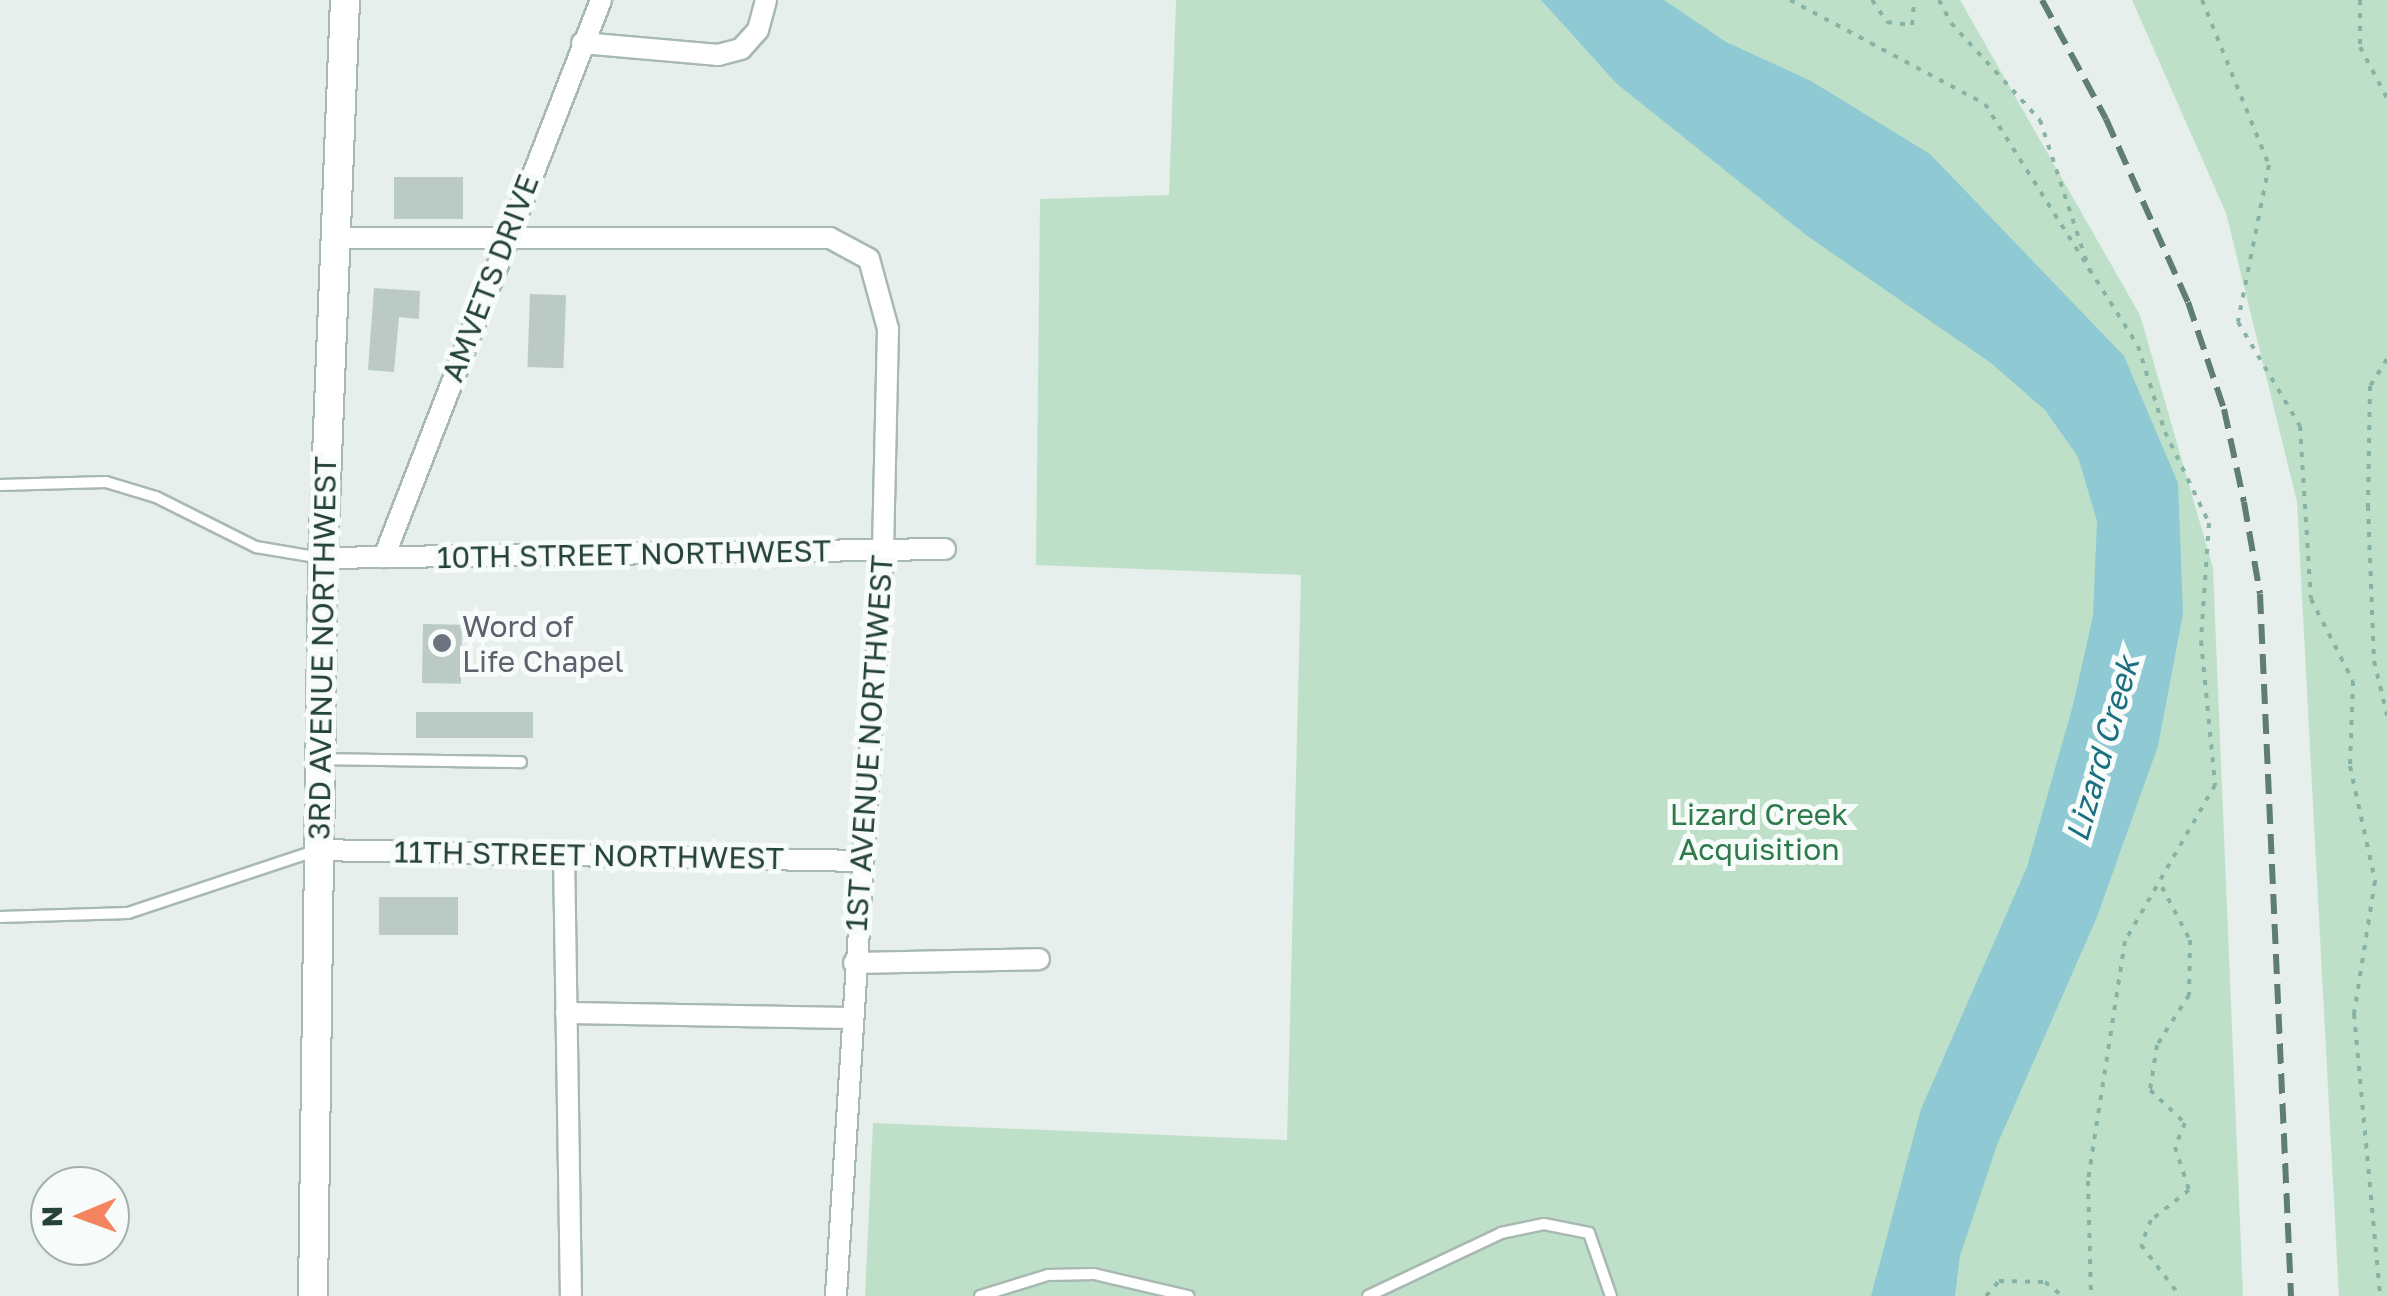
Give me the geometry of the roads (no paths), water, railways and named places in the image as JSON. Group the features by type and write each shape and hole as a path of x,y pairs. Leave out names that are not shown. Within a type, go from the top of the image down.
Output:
{"main road":[{"name":"3RD AVENUE NORTHWEST","path":"313,1296 323,558 345,0"}],"street":[{"name":"AMVETS DRIVE","path":"384,558 504,240 601,0"},
{"path":"582,42 718,55 741,49 758,30 766,0"},
{"name":"1ST AVENUE NORTHWEST","path":"333,238 810,238 857,250 869,258 882,290 888,329 884,550 860,861 836,1296"},
{"name":"10TH STREET NORTHWEST","path":"323,558 945,549"},
{"name":"11TH STREET NORTHWEST","path":"318,850 860,861"},
{"path":"564,853 571,1296"},
{"path":"854,963 1039,958"},
{"path":"566,1013 851,1018"}],"lane":[{"path":"0,485 106,482 156,496 256,548 323,558"},
{"path":"321,759 521,762"},
{"path":"0,917 128,913 318,850"},
{"path":"1368,1296 1501,1233 1544,1224 1589,1233 1611,1296"},
{"path":"980,1296 1048,1275 1079,1274 1188,1296"}],"water":[{"name":"Lizard Creek","path":"1541,0 1664,0 1726,42 1811,81 1930,154 2124,356 2178,483 2183,614 2158,746 2097,917 1997,1145 1960,1256 1955,1296 1871,1296 1921,1109 2027,867 2073,705 2093,616 2097,521 2078,457 2045,410 1991,363 1806,235 1617,84"}],"railway":[{"path":"2042,0 2106,119 2188,302 2224,409 2244,502 2260,594 2291,1296"}],"place":[{"name":"Word of Life Chapel","path":"442,643"}],"park label":[{"name":"Lizard Creek Acquisition","path":"1759,831"}]}
